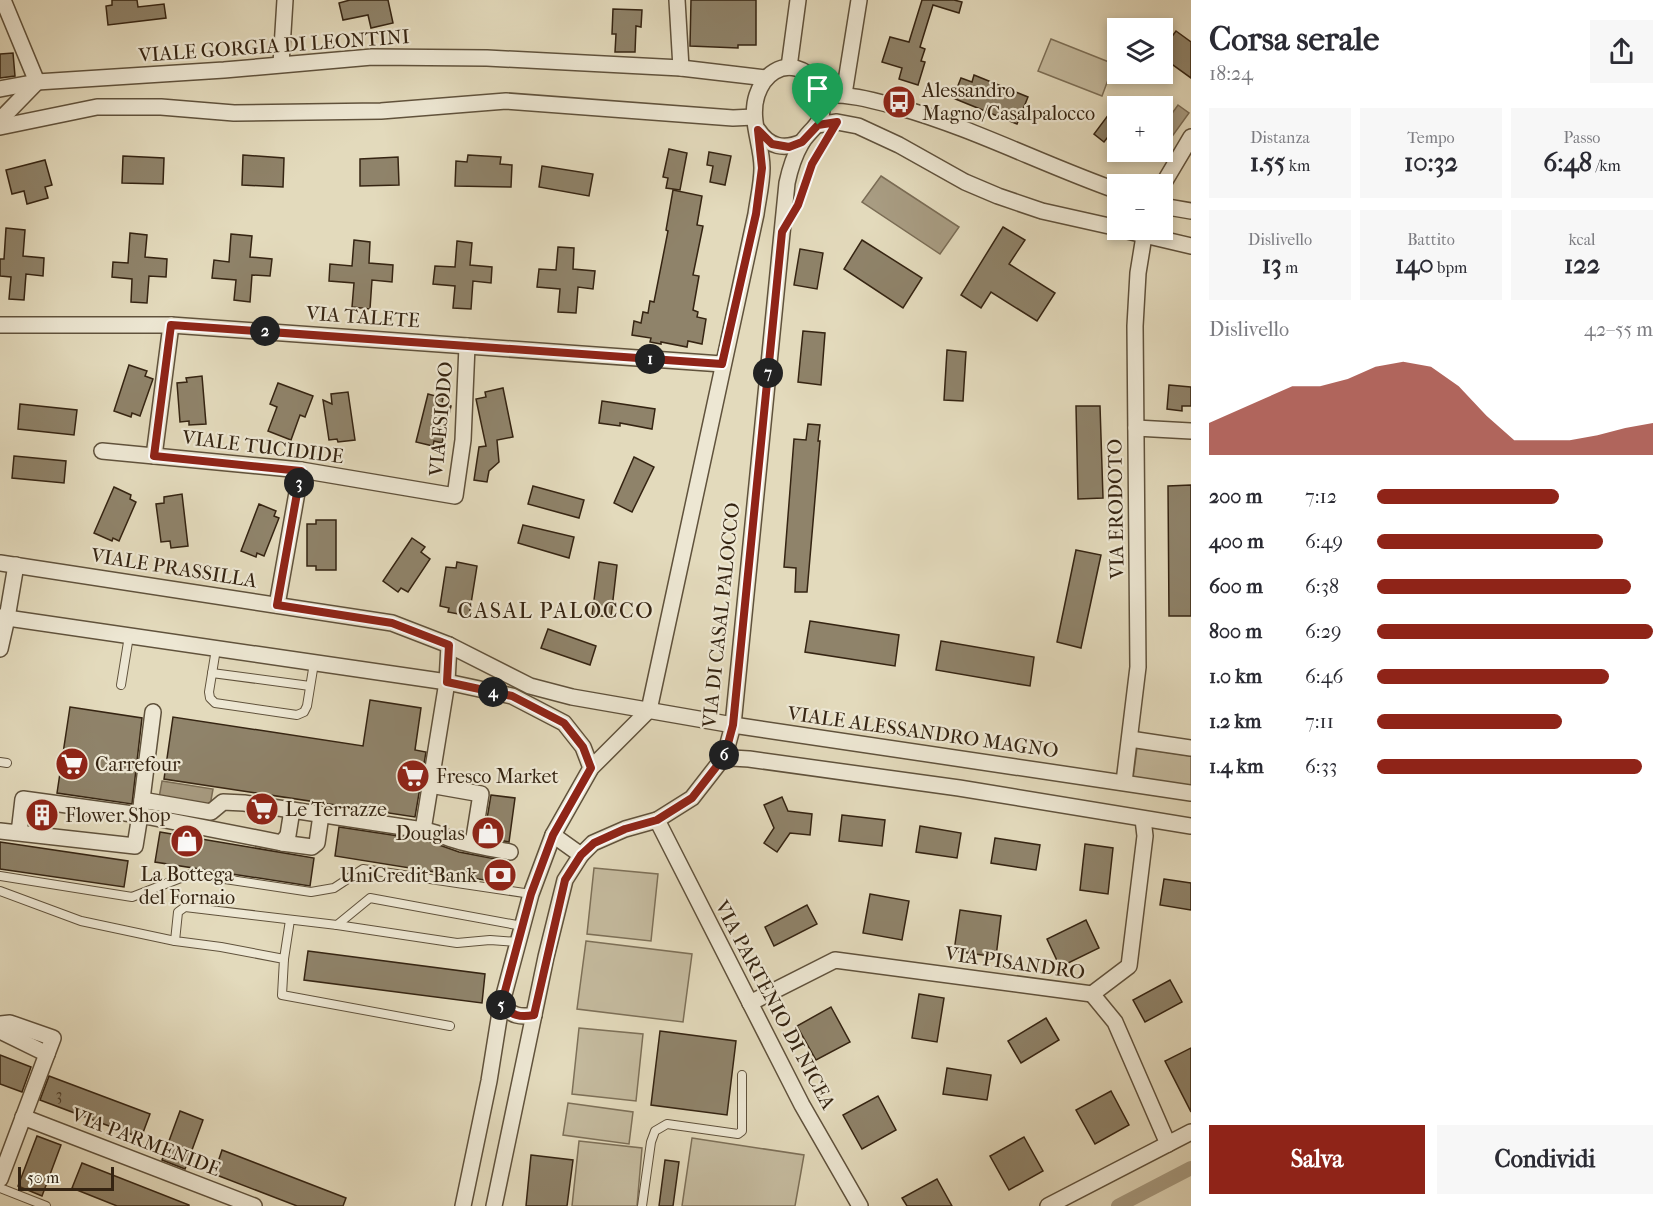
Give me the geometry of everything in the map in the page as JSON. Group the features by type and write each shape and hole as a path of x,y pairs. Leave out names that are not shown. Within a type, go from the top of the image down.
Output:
{"street":[{"path":"0,120 37,82 3,0"},
{"path":"281,64 285,0"},
{"path":"677,0 681,68"},
{"path":"789,67 798,0"},
{"path":"844,94 859,0"},
{"name":"VIALE GORGIA DI LEONTINI","path":"0,89 37,82 224,70 372,57 487,58 681,68 766,78"},
{"path":"802,142 789,147 775,146 765,140 756,124 756,97 766,78 775,70 789,67 799,68 807,73 821,95 822,110 818,125 837,122 858,126 899,145 965,182 998,196 1042,211 1107,226"},
{"path":"821,95 844,94 902,108 945,122 1107,187"},
{"path":"0,127 97,107 161,107 234,112 381,111 506,101 733,118 756,124"},
{"name":"VIA DI CASAL PALOCCO","path":"650,710 722,364 756,214 762,168 756,124"},
{"name":"VIA DI CASAL PALOCCO","path":"494,1206 565,880 581,855 594,843 625,829 657,820 692,798 726,751 733,725 789,175 802,142 818,125"},
{"path":"1169,174 1191,137"},
{"path":"1173,208 1191,211"},
{"name":"VIA ERODOTO","path":"1124,782 1138,661 1136,304 1143,240"},
{"path":"1171,240 1191,246"},
{"name":"VIA TALETE","path":"0,325 171,325 722,364"},
{"path":"154,456 171,325"},
{"name":"VIA ESIODO","path":"455,496 463,440 467,346"},
{"path":"1136,428 1191,431"},
{"name":"VIALE TUCIDIDE","path":"102,451 301,471 455,496"},
{"path":"277,605 301,471"},
{"name":"VIALE PRASSILLA","path":"0,562 392,623 449,645 530,686 572,697 650,710"},
{"path":"0,650 4,618 16,565"},
{"path":"4,618 56,631 129,636 447,682 512,696 564,723 583,747 591,768"},
{"path":"423,830 447,682 449,645"},
{"path":"464,1206 489,1081 501,1006 531,894 553,835 591,768 650,710"},
{"name":"VIALE ALESSANDRO MAGNO","path":"650,710 733,725 1191,793"},
{"path":"0,831 135,846 153,712"},
{"path":"1130,739 1191,748"},
{"path":"720,762 732,758 749,759 959,788 1191,826"},
{"path":"430,785 481,794 473,844"},
{"path":"19,833 22,799 211,812 223,801 439,832 446,837 510,852"},
{"path":"141,808 282,843 312,847 317,843 321,815"},
{"path":"282,843 288,835 292,810"},
{"name":"VIA PISANDRO","path":"750,1003 835,960 1092,994 1129,966 1145,836 1143,819"},
{"name":"VIA PARTENIO DI NICEA","path":"657,820 802,1105 860,1206"},
{"path":"553,835 581,855"},
{"path":"1092,994 1115,1022 1168,1144"},
{"path":"501,1006 513,1015 523,1017 534,1015"},
{"path":"0,1024 10,1023 53,1038 0,1179"},
{"path":"0,1031 47,1054"},
{"name":"VIA PARMENIDE","path":"22,1117 249,1205"},
{"path":"1048,1206 1191,1132"}],"lane":[{"path":"782,232 798,205 812,164 837,122"},
{"path":"121,685 129,636"},
{"path":"216,649 210,698 215,703 280,713 297,715 304,712 314,663"},
{"path":"212,673 310,686"},
{"path":"0,876 132,897 191,874 311,892 334,888 363,868 531,894"},
{"path":"0,891 81,921 284,959"},
{"path":"337,925 370,898 522,926"},
{"path":"175,940 178,912 185,907 337,925 457,943 490,940 518,942"},
{"path":"290,920 284,959 282,995 450,1026"},
{"path":"642,1206 651,1142 655,1131 668,1124 738,1134 742,1131 742,1074"},
{"path":"0,1188 46,1206"}],"shaded area":[{"path":"1051,39 1107,61 1107,83 1102,96 1038,71"},
{"path":"1178,105 1189,113 1173,135 1173,112"},
{"path":"881,176 959,227 940,254 862,202"},
{"path":"1137,748 1191,756 1191,786 1133,778"},
{"path":"162,781 213,789 210,806 159,798"},
{"path":"594,868 658,874 651,941 587,934"},
{"path":"586,941 692,954 683,1022 577,1009"},
{"path":"579,1028 643,1034 636,1101 572,1094"},
{"path":"568,1103 633,1112 629,1144 563,1135"},
{"path":"692,1138 804,1155 795,1206 682,1206"},
{"path":"579,1141 642,1148 637,1206 572,1206"}],"building":[{"path":"112,0 137,0 138,7 164,4 166,18 108,25 106,6 112,5"},
{"path":"350,0 388,0 393,23 371,28 368,15 343,20 339,3"},
{"path":"691,0 756,0 756,45 738,45 738,48 690,46"},
{"path":"922,0 962,2 959,13 933,5 920,47 925,49 921,61 925,62 918,85 899,79 902,68 882,62 890,37 909,42"},
{"path":"613,9 642,10 641,27 636,26 635,52 615,52 616,34 612,34"},
{"path":"1176,31 1191,42 1191,78 1173,65 1173,35"},
{"path":"13,53 15,76 0,78 0,54"},
{"path":"974,75 1028,97 1017,124 953,98 961,78 972,82"},
{"path":"1107,117 1107,138 1104,142 1094,134"},
{"path":"669,149 687,153 680,190 666,188 668,178 663,177"},
{"path":"709,152 731,156 725,185 710,182 713,166 707,165"},
{"path":"243,155 284,158 283,187 242,185"},
{"path":"468,155 501,157 500,164 512,165 511,187 455,186 456,161 467,162"},
{"path":"123,156 164,158 163,184 122,183"},
{"path":"398,157 399,185 360,186 360,159"},
{"path":"45,160 52,185 45,187 48,198 27,204 24,191 12,194 6,170"},
{"path":"542,166 593,174 589,196 539,187"},
{"path":"673,190 702,196 697,225 703,226 693,275 699,276 693,310 698,312 697,317 706,319 702,344 688,341 687,347 650,342 651,338 632,335 634,321 641,323 643,312 648,313 650,301 654,302 668,231 666,230"},
{"path":"1003,227 1025,240 1009,264 1055,293 1037,321 991,292 981,308 961,295"},
{"path":"6,228 25,230 23,256 44,258 43,276 26,274 24,300 9,299 11,277 0,276 0,259 4,259"},
{"path":"130,233 147,235 145,257 167,259 166,277 149,276 147,303 131,302 132,279 112,277 113,262 128,263"},
{"path":"231,234 252,236 250,257 272,259 270,276 252,275 250,302 234,300 236,280 212,278 214,260 229,262"},
{"path":"354,240 370,242 369,263 393,265 392,282 372,280 370,309 352,307 354,283 329,281 330,264 352,266"},
{"path":"862,240 922,278 903,308 844,269"},
{"path":"457,241 472,243 470,265 492,267 491,283 473,281 471,309 453,308 455,286 433,284 435,266 455,267"},
{"path":"558,247 574,248 573,269 595,271 593,289 578,287 576,313 558,312 560,289 537,287 539,269 556,270"},
{"path":"800,249 823,253 817,289 794,285"},
{"path":"803,331 825,333 821,385 798,382"},
{"path":"947,350 966,352 963,401 944,400"},
{"path":"129,365 147,371 145,376 153,379 140,416 132,413 131,417 114,411"},
{"path":"202,376 206,424 189,425 189,421 180,422 177,383 187,382 186,378"},
{"path":"278,383 313,396 305,417 300,415 291,440 268,431 277,407 270,404"},
{"path":"1169,385 1191,387 1191,406 1182,406 1182,411 1167,409"},
{"path":"503,388 513,437 497,440 499,462 489,471 487,482 474,480 479,447 486,446 476,399 486,397 485,392"},
{"path":"348,392 355,440 338,442 337,439 329,440 323,400 332,404 331,394"},
{"path":"428,394 443,398 442,403 451,406 442,443 434,441 433,446 416,442"},
{"path":"602,401 655,409 652,429 620,423 620,426 599,423"},
{"path":"20,404 77,410 74,435 18,429"},
{"path":"1076,406 1100,406 1103,498 1078,499"},
{"path":"808,424 820,425 818,441 820,441 807,592 795,592 796,568 784,567 794,439 806,440"},
{"path":"14,456 66,461 64,483 12,478"},
{"path":"634,457 654,467 632,512 614,503"},
{"path":"1191,485 1191,616 1169,616 1168,486"},
{"path":"533,486 584,500 579,518 528,504"},
{"path":"114,487 131,495 130,499 136,502 119,541 113,538 112,541 94,533"},
{"path":"182,494 188,546 171,548 170,541 161,542 156,504 164,503 164,497"},
{"path":"259,504 276,511 274,516 279,518 264,556 257,553 256,557 241,551"},
{"path":"316,520 336,520 336,570 316,570 316,566 307,566 307,524 316,524"},
{"path":"523,525 574,537 569,558 518,543"},
{"path":"412,538 425,547 421,552 430,559 408,592 401,588 398,592 383,581"},
{"path":"1076,550 1101,555 1081,648 1057,642"},
{"path":"457,562 477,566 469,616 448,612 449,608 440,606 446,567 456,568"},
{"path":"599,562 617,565 611,617 592,615"},
{"path":"810,621 899,635 895,666 805,652"},
{"path":"548,629 596,646 590,665 541,648"},
{"path":"941,641 1034,657 1030,686 936,670"},
{"path":"370,700 421,708 415,750 426,752 415,817 164,779 173,717 363,746"},
{"path":"70,707 142,718 132,804 57,793"},
{"path":"491,795 515,798 509,842 484,837"},
{"path":"782,797 788,811 812,814 810,835 790,833 777,852 764,843 774,828 764,805"},
{"name":"Flower Shop","path":"32,810 56,813 55,824 30,819"},
{"path":"842,815 885,820 882,846 839,841"},
{"path":"920,826 961,833 957,858 916,852"},
{"path":"339,827 425,840 459,852 506,861 503,883 335,856"},
{"path":"160,832 314,858 310,886 155,862"},
{"path":"995,838 1040,845 1036,870 991,863"},
{"path":"0,842 128,861 124,887 0,869"},
{"path":"1085,844 1113,848 1108,894 1080,890"},
{"path":"1164,879 1191,883 1191,910 1160,905"},
{"path":"870,894 909,901 902,940 863,933"},
{"path":"807,905 817,924 774,946 765,927"},
{"path":"960,910 1001,916 996,957 954,951"},
{"path":"1086,920 1099,948 1060,967 1047,939"},
{"path":"308,951 485,974 482,1003 304,980"},
{"path":"1170,980 1182,1002 1145,1022 1133,1000"},
{"path":"919,994 944,998 937,1042 912,1038"},
{"path":"831,1007 850,1042 816,1060 797,1026"},
{"path":"1046,1018 1059,1040 1021,1063 1008,1041"},
{"path":"660,1031 736,1041 727,1115 651,1105"},
{"path":"1191,1048 1191,1112 1165,1061"},
{"path":"0,1055 31,1067 22,1092 0,1084"},
{"path":"947,1068 991,1075 987,1100 943,1094"},
{"path":"49,1076 150,1114 141,1138 40,1100"},
{"path":"1111,1091 1129,1125 1095,1144 1076,1110"},
{"path":"878,1096 896,1130 862,1149 843,1115"},
{"path":"180,1111 203,1120 185,1169 162,1160"},
{"path":"37,1136 61,1145 42,1196 18,1186"},
{"path":"1024,1137 1043,1171 1009,1190 990,1156"},
{"path":"222,1150 346,1198 343,1206 297,1206 214,1174"},
{"path":"531,1155 573,1160 567,1206 526,1206"},
{"path":"665,1160 679,1162 673,1206 659,1206"},
{"path":"82,1163 189,1206 117,1206 72,1188"},
{"path":"937,1179 952,1206 907,1206 902,1198"}],"waterway":[{"path":"1118,1206 1191,1168"}],"place":[{"name":"Alessandro Magno/Casalpalocco","path":"899,102"},
{"name":"Carrefour","path":"72,764"},
{"name":"Fresco Market","path":"413,776"},
{"name":"Le Terrazze","path":"262,809"},
{"name":"Flower Shop","path":"42,815"},
{"name":"Douglas","path":"488,833"},
{"name":"La Bottega del Fornaio","path":"187,841"},
{"name":"UniCredit Bank","path":"500,875"}],"district":[{"name":"CASAL PALOCCO","path":"556,611"}],"route":[{"path":"837,122 812,164 798,205 782,232 733,725 726,751 692,798 657,820 625,829 594,843 581,855 565,880 534,1015 523,1017 513,1015 501,1006 531,894 553,835 591,768 583,747 564,723 512,696 447,682 449,645 392,623 277,605 301,471 154,456 171,325 722,364 756,214 762,168 758,130 765,140 775,146 789,147 802,142 818,125 837,122"}]}
